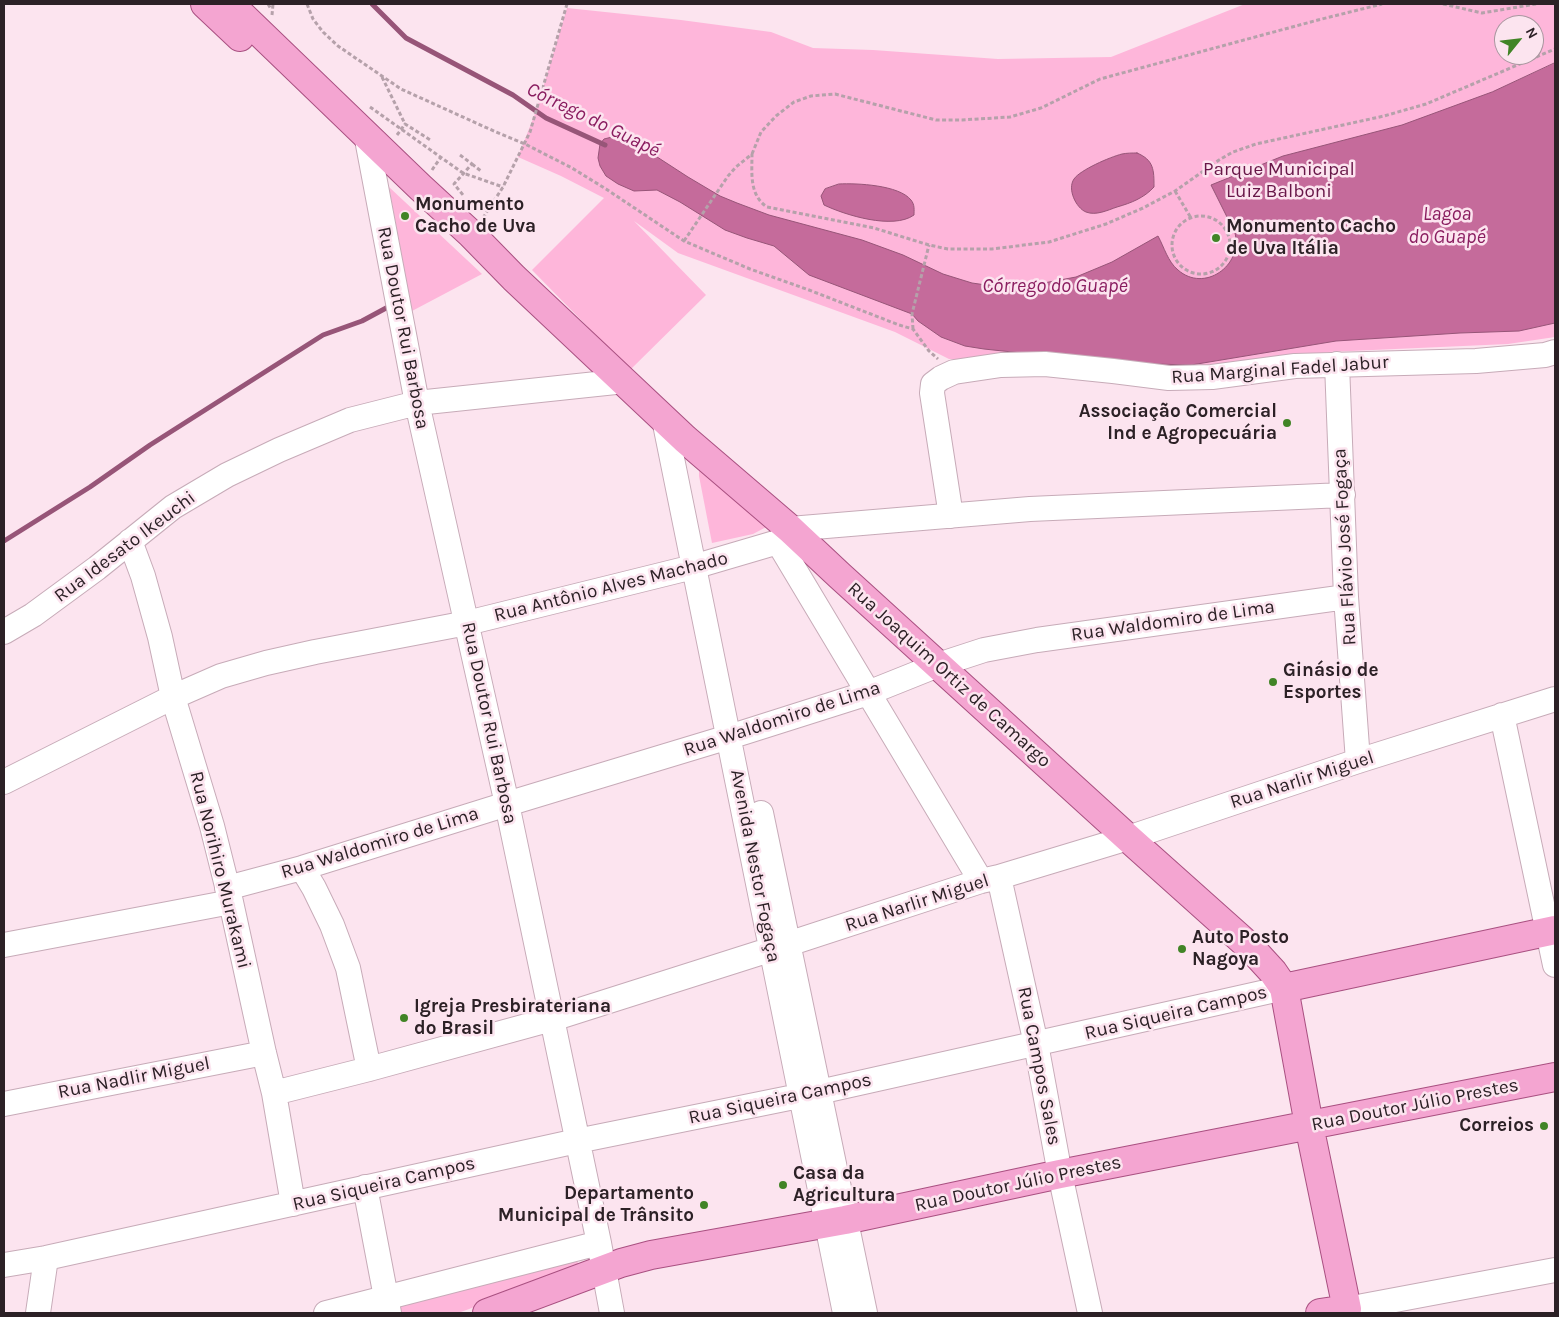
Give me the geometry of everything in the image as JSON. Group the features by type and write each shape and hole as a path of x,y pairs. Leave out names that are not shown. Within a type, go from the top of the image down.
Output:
{"main road":[{"name":"Rua Joaquim Ortiz de Camargo","path":"218,6 366,134 471,234 514,278 685,438 784,536 838,575 1251,948 1274,972 1284,988"},
{"name":"Rua Joaquim Ortiz de Camargo","path":"218,6 372,164 554,339 616,374"},
{"name":"Rua Siqueira Campos","path":"1284,988 1551,931"},
{"path":"1284,988 1309,1125 1347,1311 1320,1313"},
{"name":"Rua Doutor Júlio Prestes","path":"487,1313 604,1269 651,1255 836,1221 1060,1174 1555,1077"}],"street":[{"name":"Rua Doutor Rui Barbosa","path":"366,134 417,403 507,804 612,1313"},
{"name":"Rua Marginal Fadel Jabur","path":"951,516 932,393 933,384 954,372 1001,365 1045,364 1169,378 1212,377 1295,366 1476,361 1545,355 1555,352"},
{"name":"Rua Flávio José Fogaça","path":"1337,364 1346,598 1358,761"},
{"name":"Rua Idesato Ikeuchi","path":"4,632 41,609 97,568 173,507 227,475 279,450 350,420 417,403 616,374"},
{"name":"Avenida Nestor Fogaça","path":"664,419 700,565 737,735 836,1221 865,1313"},
{"name":"Avenida Nestor Fogaça","path":"685,438 700,565"},
{"name":"Rua Antônio Alves Machado","path":"4,782 174,697 221,676 314,652 467,623 700,565 784,536 951,516 1030,509 1343,495"},
{"name":"Rua Campos Sales","path":"784,536 868,693 990,879 1036,1044 1060,1174 1090,1313"},
{"name":"Rua Norihiro Murakami","path":"130,541 160,637 174,697 212,826 229,894 274,1092 294,1204"},
{"name":"Rua Waldomiro de Lima","path":"4,945 229,894 302,868 868,693 938,665 984,650 1037,640 1346,598"},
{"name":"Rua Narlir Miguel","path":"274,1092 369,1069 552,1019 990,879 1128,838 1358,761 1555,699"},
{"path":"1502,715 1551,931 1555,965"},
{"path":"302,868 332,925 348,968 369,1069"},
{"name":"Rua Siqueira Campos","path":"4,1265 46,1258 576,1141 810,1094 1284,988"},
{"name":"Rua Nadlir Miguel","path":"4,1104 264,1053"},
{"path":"365,1187 388,1306"},
{"name":"Avenida Nestor Fogaça","path":"836,1221 845,1313"},
{"path":"326,1313 388,1306 598,1243"},
{"path":"38,1313 46,1258"},
{"path":"1347,1311 1555,1270"}],"path":[{"path":"272,4 271,15 275,21"},
{"path":"307,4 313,19 338,46 401,89 525,144 572,168 684,241 750,269 914,329"},
{"path":"476,212 482,219 503,187 525,144 567,4"},
{"path":"1382,4 1100,79 1041,108 1010,117 936,120 835,94 811,96 794,102 776,116 761,132 752,154 755,195 760,202 767,206 874,228 929,246 948,249 992,250 1049,242 1106,224 1143,208 1175,191 1233,152 1256,144 1384,116 1426,104 1555,48"},
{"path":"1443,4 1482,12 1536,4"},
{"path":"381,75 405,124 432,141"},
{"path":"370,107 463,173 503,187"},
{"path":"401,129 405,124"},
{"path":"684,241 736,167 752,154"},
{"path":"460,155 481,171"},
{"path":"465,198 454,184 472,164"},
{"path":"1175,191 1191,218"},
{"path":"1210,217 1225,228 1229,237 1229,255 1217,270 1208,274 1188,271 1180,265 1175,257 1172,247 1173,237 1177,229 1191,218 1210,217"},
{"path":"929,246 912,314 914,329 929,351 954,372"}],"green space":[{"name":"Parque Municipal Luiz Balboni","path":"1245,4 1555,4 1555,337 1508,344 1328,352 1226,370 1040,359 949,359 895,332 678,253 634,221 706,295 630,370 532,270 604,198 518,157 536,111 567,8 771,32 813,48 873,50 998,59 1111,57"},
{"path":"389,187 482,274 412,311"},
{"path":"699,463 770,525 753,534 712,543 699,476"},
{"path":"576,1259 580,1267 561,1276 458,1313 398,1313 400,1303"}],"water":[{"name":"Lagoa do Guapé","path":"1555,63 1555,323 1519,331 1336,341 1191,365 1050,356 965,346 941,337 918,321 912,314 809,275 774,246 725,230 657,190 634,191 618,184 606,176 598,158 600,144 604,139 620,137 634,142 720,196 769,215 862,240 903,255 943,274 972,283 986,285 1033,285 1076,277 1112,262 1158,236 1175,267 1188,276 1199,279 1219,273 1233,256 1236,245 1235,233 1211,185 1283,156 1402,125 1492,92"},
{"path":"1137,153 1147,159 1152,166 1154,187 1150,191 1132,202 1102,212 1090,213 1079,207 1072,193 1072,183 1077,175 1110,158 1122,154"},
{"path":"839,184 877,186 897,191 911,200 914,206 914,215 905,219 882,221 856,217 824,205 821,196 825,189"}],"waterway":[{"name":"Córrego do Guapé","path":"372,4 406,38 513,95 546,118 605,145"},
{"path":"4,541 323,335 362,321 388,307"}],"place":[{"name":"Monumento Cacho de Uva","path":"405,216"},
{"name":"Monumento Cacho de Uva Itália","path":"1216,238"},
{"name":"Associação Comercial Ind e Agropecuária","path":"1287,423"},
{"name":"Ginásio de Esportes","path":"1273,682"},
{"name":"Auto Posto Nagoya","path":"1182,949"},
{"name":"Igreja Presbirateriana do Brasil","path":"404,1018"},
{"name":"Correios","path":"1544,1126"},
{"name":"Casa da Agricultura","path":"783,1185"},
{"name":"Departamento Municipal de Trânsito","path":"704,1205"}]}
